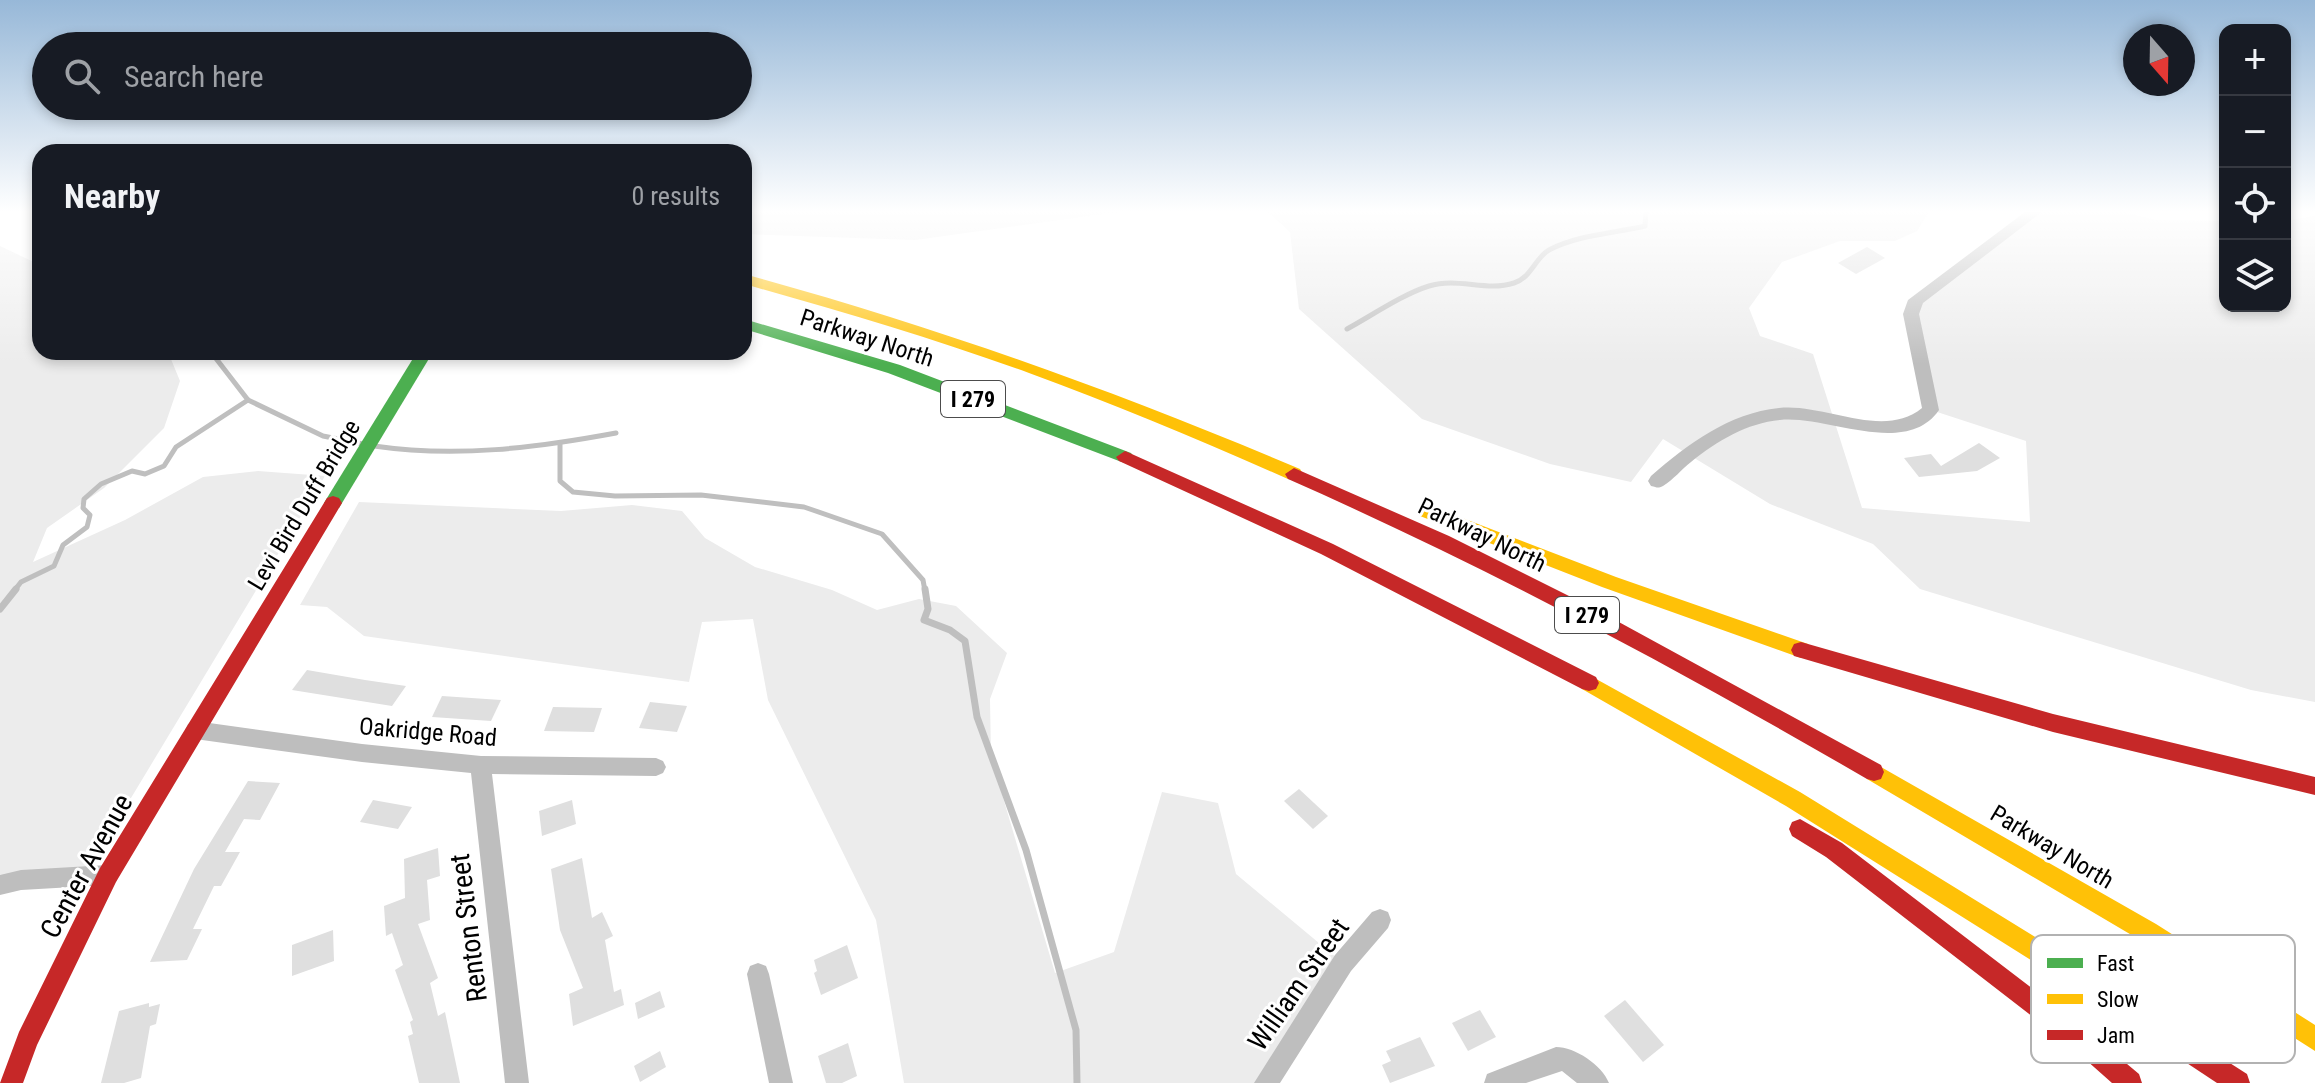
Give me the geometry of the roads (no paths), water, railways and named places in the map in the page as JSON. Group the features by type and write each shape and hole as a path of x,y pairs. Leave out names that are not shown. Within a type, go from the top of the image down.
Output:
{"main road":[{"name":"Parkway North","path":"752,281 934,335 1061,379 1227,443 1362,503 1549,595 1754,704 2021,856 2148,935"},
{"name":"Parkway North","path":"752,326 899,372 1080,438 1268,520 1501,635 1714,752 1867,843 2031,946"},
{"path":"934,335 1069,371 1150,398 1384,494"},
{"name":"Levi Bird Duff Bridge","path":"225,682 420,360"},
{"path":"1414,506 1516,548 1794,648 1999,709 2315,786"},
{"path":"1501,635 1754,799"},
{"name":"Center Avenue","path":"11,1083 27,1040 108,875 225,682"},
{"path":"1780,816 1834,850 2031,1002"},
{"name":"Parkway North","path":"2295,1027 2315,1039"},
{"path":"2107,1063 2130,1083"},
{"name":"Parkway North","path":"2209,1063 2238,1083"}],"street":[{"path":"1657,481 1697,445 1747,420 1781,413 1814,414 1879,427 1902,427 1922,422 1931,410 1911,314 1916,300 1967,263"},
{"name":"Oakridge Road","path":"195,730 362,753 481,765 656,767"},
{"name":"Renton Street","path":"481,765 517,1083"},
{"path":"0,885 21,880 108,875"},
{"name":"William Street","path":"1266,1083 1343,963 1380,920"},
{"path":"758,974 781,1083"},
{"path":"1496,1083 1556,1059 1566,1059 1597,1083"}],"waterway":[{"path":"1347,329 1429,286 1514,283 1525,277 1536,263"},
{"path":"217,360 248,400"},
{"path":"14,591 21,582 54,566 63,545 87,527 90,515 83,508 84,499 101,484 132,471 145,474 164,466 176,447 248,400"},
{"path":"248,400 323,436 363,444"},
{"path":"374,446 435,451 495,450 616,433"},
{"path":"560,443 560,481 573,492 615,496 701,495 804,507 882,534 923,580 925,591"},
{"path":"0,609 16,589"},
{"path":"925,589 928,609 924,620 950,630 965,641 977,717 1026,850 1076,1030 1077,1083"}]}
